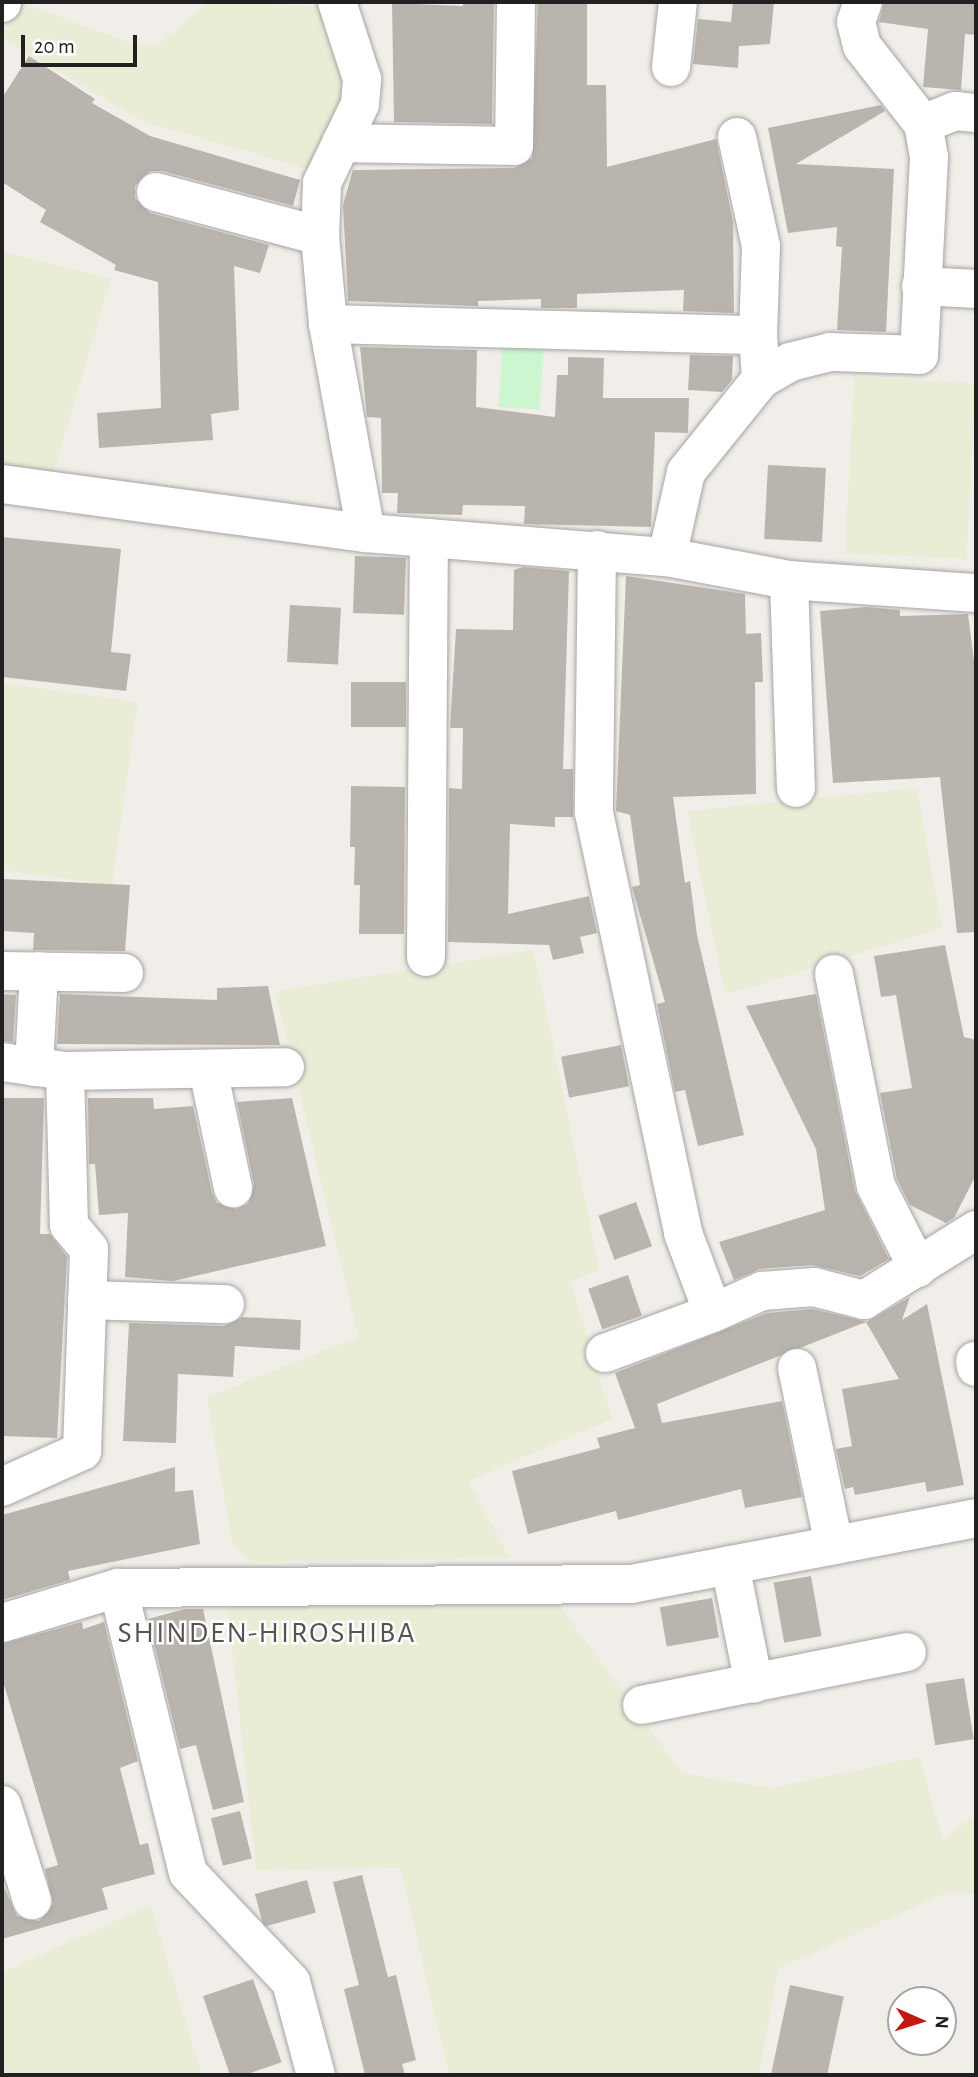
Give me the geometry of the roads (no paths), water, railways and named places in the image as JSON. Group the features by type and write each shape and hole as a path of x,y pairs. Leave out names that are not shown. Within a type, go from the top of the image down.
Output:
{"street":[{"path":"337,2 362,79 360,104 322,183 320,236 328,324 366,533"},
{"path":"341,143 514,146 516,2"},
{"path":"671,67 678,2"},
{"path":"667,557 686,472 761,379 790,362 830,352 919,355 929,157 923,124 862,46 856,22 863,2"},
{"path":"923,124 956,111 976,113"},
{"path":"737,137 761,246 758,335 761,379"},
{"path":"156,192 320,236"},
{"path":"921,286 976,289"},
{"path":"328,324 758,335"},
{"path":"2,484 366,533 597,550 667,557 789,580 976,593"},
{"path":"426,957 429,538"},
{"path":"597,550 594,813 683,1233 713,1313"},
{"path":"789,580 796,788"},
{"path":"2,971 124,973"},
{"path":"2,1487 82,1451 89,1249 69,1225 34,1067 39,971"},
{"path":"834,974 876,1185 918,1268"},
{"path":"34,1067 208,1070 285,1067"},
{"path":"208,1070 233,1188"},
{"path":"605,1353 713,1313 762,1291 814,1287 864,1300 976,1230"},
{"path":"87,1300 225,1304"},
{"path":"797,1368 834,1545"},
{"path":"2,1623 118,1587 631,1584 976,1518"},
{"path":"730,1565 754,1684"},
{"path":"118,1587 188,1873 291,1982 316,2075"},
{"path":"642,1705 908,1652"},
{"path":"2,1805 32,1900"}],"district":[{"name":"SHINDEN-HIROSHIBA","path":"267,1633"}]}
